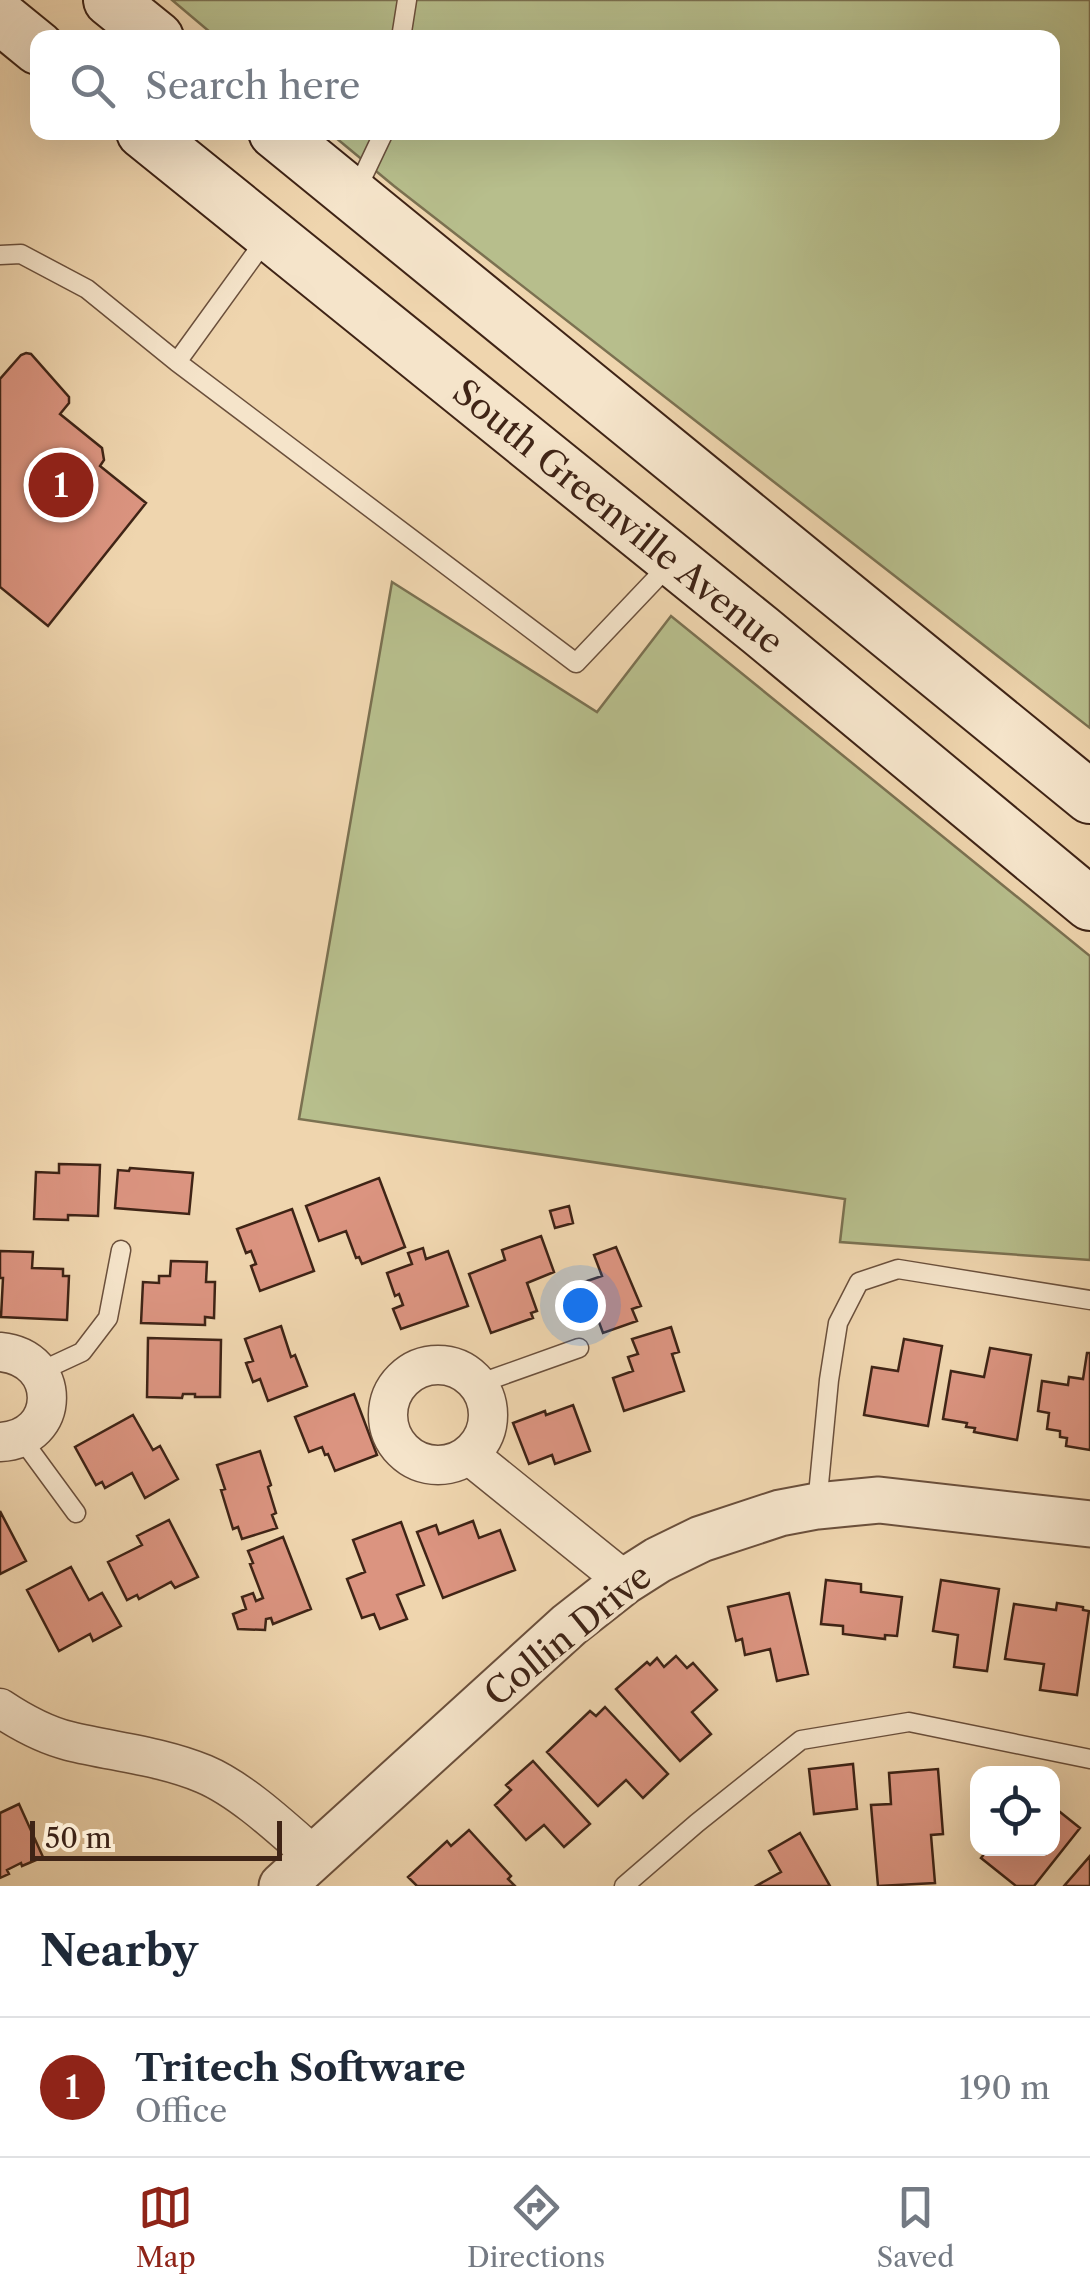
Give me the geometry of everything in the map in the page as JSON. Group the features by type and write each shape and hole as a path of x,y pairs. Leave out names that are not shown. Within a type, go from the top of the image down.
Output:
{"main road":[{"path":"110,0 147,30"},
{"path":"0,17 30,41"},
{"name":"South Greenville Avenue","path":"153,140 1090,904"},
{"path":"286,140 1090,796"},
{"path":"269,234 338,183"}],"street":[{"path":"0,1352 18,1354 34,1364 44,1378 48,1396 45,1413 35,1428 11,1440"},
{"path":"445,1365 463,1371 478,1384 487,1402 489,1422 470,1456 452,1464 432,1466 413,1460 398,1447 390,1429 388,1410 394,1390 407,1376 425,1366 445,1365"},
{"path":"470,1456 625,1581"},
{"name":"Collin Drive","path":"282,1886 569,1624 625,1581 701,1539 817,1506 879,1500 1090,1524"},
{"path":"0,1708 66,1741 136,1754 206,1775 230,1789 315,1857"}],"lane":[{"path":"402,30 408,0"},
{"path":"338,183 377,140"},
{"path":"176,362 269,234"},
{"path":"0,255 21,254 88,289 176,362 576,663 672,560"},
{"path":"40,1372 82,1352 108,1318 121,1250"},
{"path":"817,1506 838,1323 859,1282 898,1269 1090,1300"},
{"path":"478,1384 578,1348"},
{"path":"11,1440 76,1513"},
{"path":"624,1886 801,1740 909,1722 1090,1759"}],"green space":[{"path":"172,0 1090,0 1090,728 338,140 1060,140 1060,30 208,30"},
{"path":"392,582 597,712 671,616 1090,956 1090,1260 840,1242 845,1199 299,1119"}],"building":[{"path":"26,353 69,397 60,414 102,448 104,460 100,466 146,503 48,626 0,587 0,379"},
{"path":"59,1164 100,1165 98,1216 34,1219 36,1172 59,1173"},
{"path":"118,1170 193,1173 189,1214 115,1208"},
{"path":"379,1178 405,1247 362,1264 346,1231 319,1241 306,1206"},
{"path":"569,1206 573,1223 555,1228 550,1211"},
{"path":"292,1209 314,1271 260,1291 251,1266 256,1264 251,1251 246,1253 237,1229"},
{"path":"541,1236 554,1272 527,1283 537,1311 531,1313 533,1318 491,1333 469,1274 505,1260 502,1250"},
{"path":"616,1247 641,1306 632,1309 637,1321 603,1333 584,1282 602,1276 594,1255"},
{"path":"423,1248 426,1259 448,1251 468,1306 401,1329 393,1309 403,1305 399,1294 395,1296 387,1273 412,1264 408,1253"},
{"path":"0,1251 33,1252 32,1268 63,1269 63,1276 69,1276 67,1320 1,1317"},
{"path":"171,1261 207,1262 206,1282 215,1282 214,1318 205,1317 205,1325 141,1323 143,1282 159,1283 159,1276 170,1276"},
{"path":"281,1326 291,1357 295,1355 307,1386 268,1401 260,1379 253,1382 246,1363 253,1361 245,1339"},
{"path":"671,1327 679,1352 672,1354 684,1391 624,1411 613,1378 633,1371 628,1357 638,1354 632,1339"},
{"path":"148,1338 221,1340 220,1397 147,1397"},
{"path":"904,1339 942,1346 928,1426 864,1415 872,1367 898,1371"},
{"path":"990,1348 1031,1355 1017,1440 974,1432 975,1428 966,1427 967,1423 943,1419 951,1371 984,1377"},
{"path":"1087,1353 1090,1450 1066,1446 1067,1438 1060,1437 1060,1431 1047,1429 1049,1413 1038,1411 1042,1381 1068,1385 1069,1377 1083,1379"},
{"path":"354,1394 377,1455 335,1471 322,1447 309,1452 295,1417"},
{"path":"573,1405 590,1451 555,1464 552,1455 529,1464 513,1423"},
{"path":"133,1415 153,1450 160,1446 178,1479 145,1498 132,1473 105,1488 102,1482 96,1485 75,1447"},
{"path":"260,1451 271,1485 268,1487 277,1528 242,1539 238,1527 233,1529 217,1465"},
{"path":"0,1511 26,1561 0,1574"},
{"path":"169,1520 198,1577 175,1588 171,1582 139,1599 137,1595 127,1600 108,1562 142,1545 137,1536"},
{"path":"473,1521 479,1538 500,1530 515,1570 443,1598 417,1532 436,1525 439,1534"},
{"path":"401,1522 424,1585 397,1595 407,1619 380,1629 374,1614 362,1618 347,1579 365,1572 353,1540"},
{"path":"283,1537 311,1609 273,1624 271,1618 266,1619 265,1630 238,1629 233,1614 246,1609 242,1597 253,1593 256,1601 263,1598 248,1551"},
{"path":"71,1567 89,1600 102,1593 121,1626 93,1641 90,1634 59,1651 27,1590"},
{"path":"826,1580 861,1584 861,1592 902,1597 897,1636 885,1635 885,1639 843,1634 843,1626 821,1624"},
{"path":"941,1580 999,1589 987,1671 954,1667 958,1635 933,1631"},
{"path":"789,1593 808,1674 777,1681 770,1649 745,1655 742,1639 736,1641 728,1607"},
{"path":"1057,1603 1089,1611 1077,1695 1040,1690 1044,1664 1005,1659 1014,1604 1056,1610"},
{"path":"676,1656 687,1668 693,1663 717,1690 692,1712 711,1734 680,1761 616,1689 647,1662 650,1665 657,1658 664,1667"},
{"path":"605,1707 668,1774 643,1798 626,1780 598,1806 547,1752 590,1711 596,1716"},
{"path":"533,1761 590,1824 564,1847 544,1825 526,1840 495,1805 511,1790 506,1785"},
{"path":"853,1764 857,1809 814,1814 809,1769"},
{"path":"938,1769 943,1834 931,1835 935,1883 878,1886 871,1805 891,1804 889,1773"},
{"path":"19,1804 43,1857 22,1866 21,1863 0,1878 0,1813"},
{"path":"1060,1812 1080,1828 1060,1853"},
{"path":"469,1830 511,1876 508,1879 515,1886 417,1886 408,1877 447,1841 451,1846"},
{"path":"800,1833 830,1886 756,1886 781,1872 769,1851"},
{"path":"1058,1856 1034,1886 1016,1886 981,1858"},
{"path":"1090,1856 1090,1886 1064,1886"}],"place":[{"name":"Tritech Software","path":"61,485"}]}
